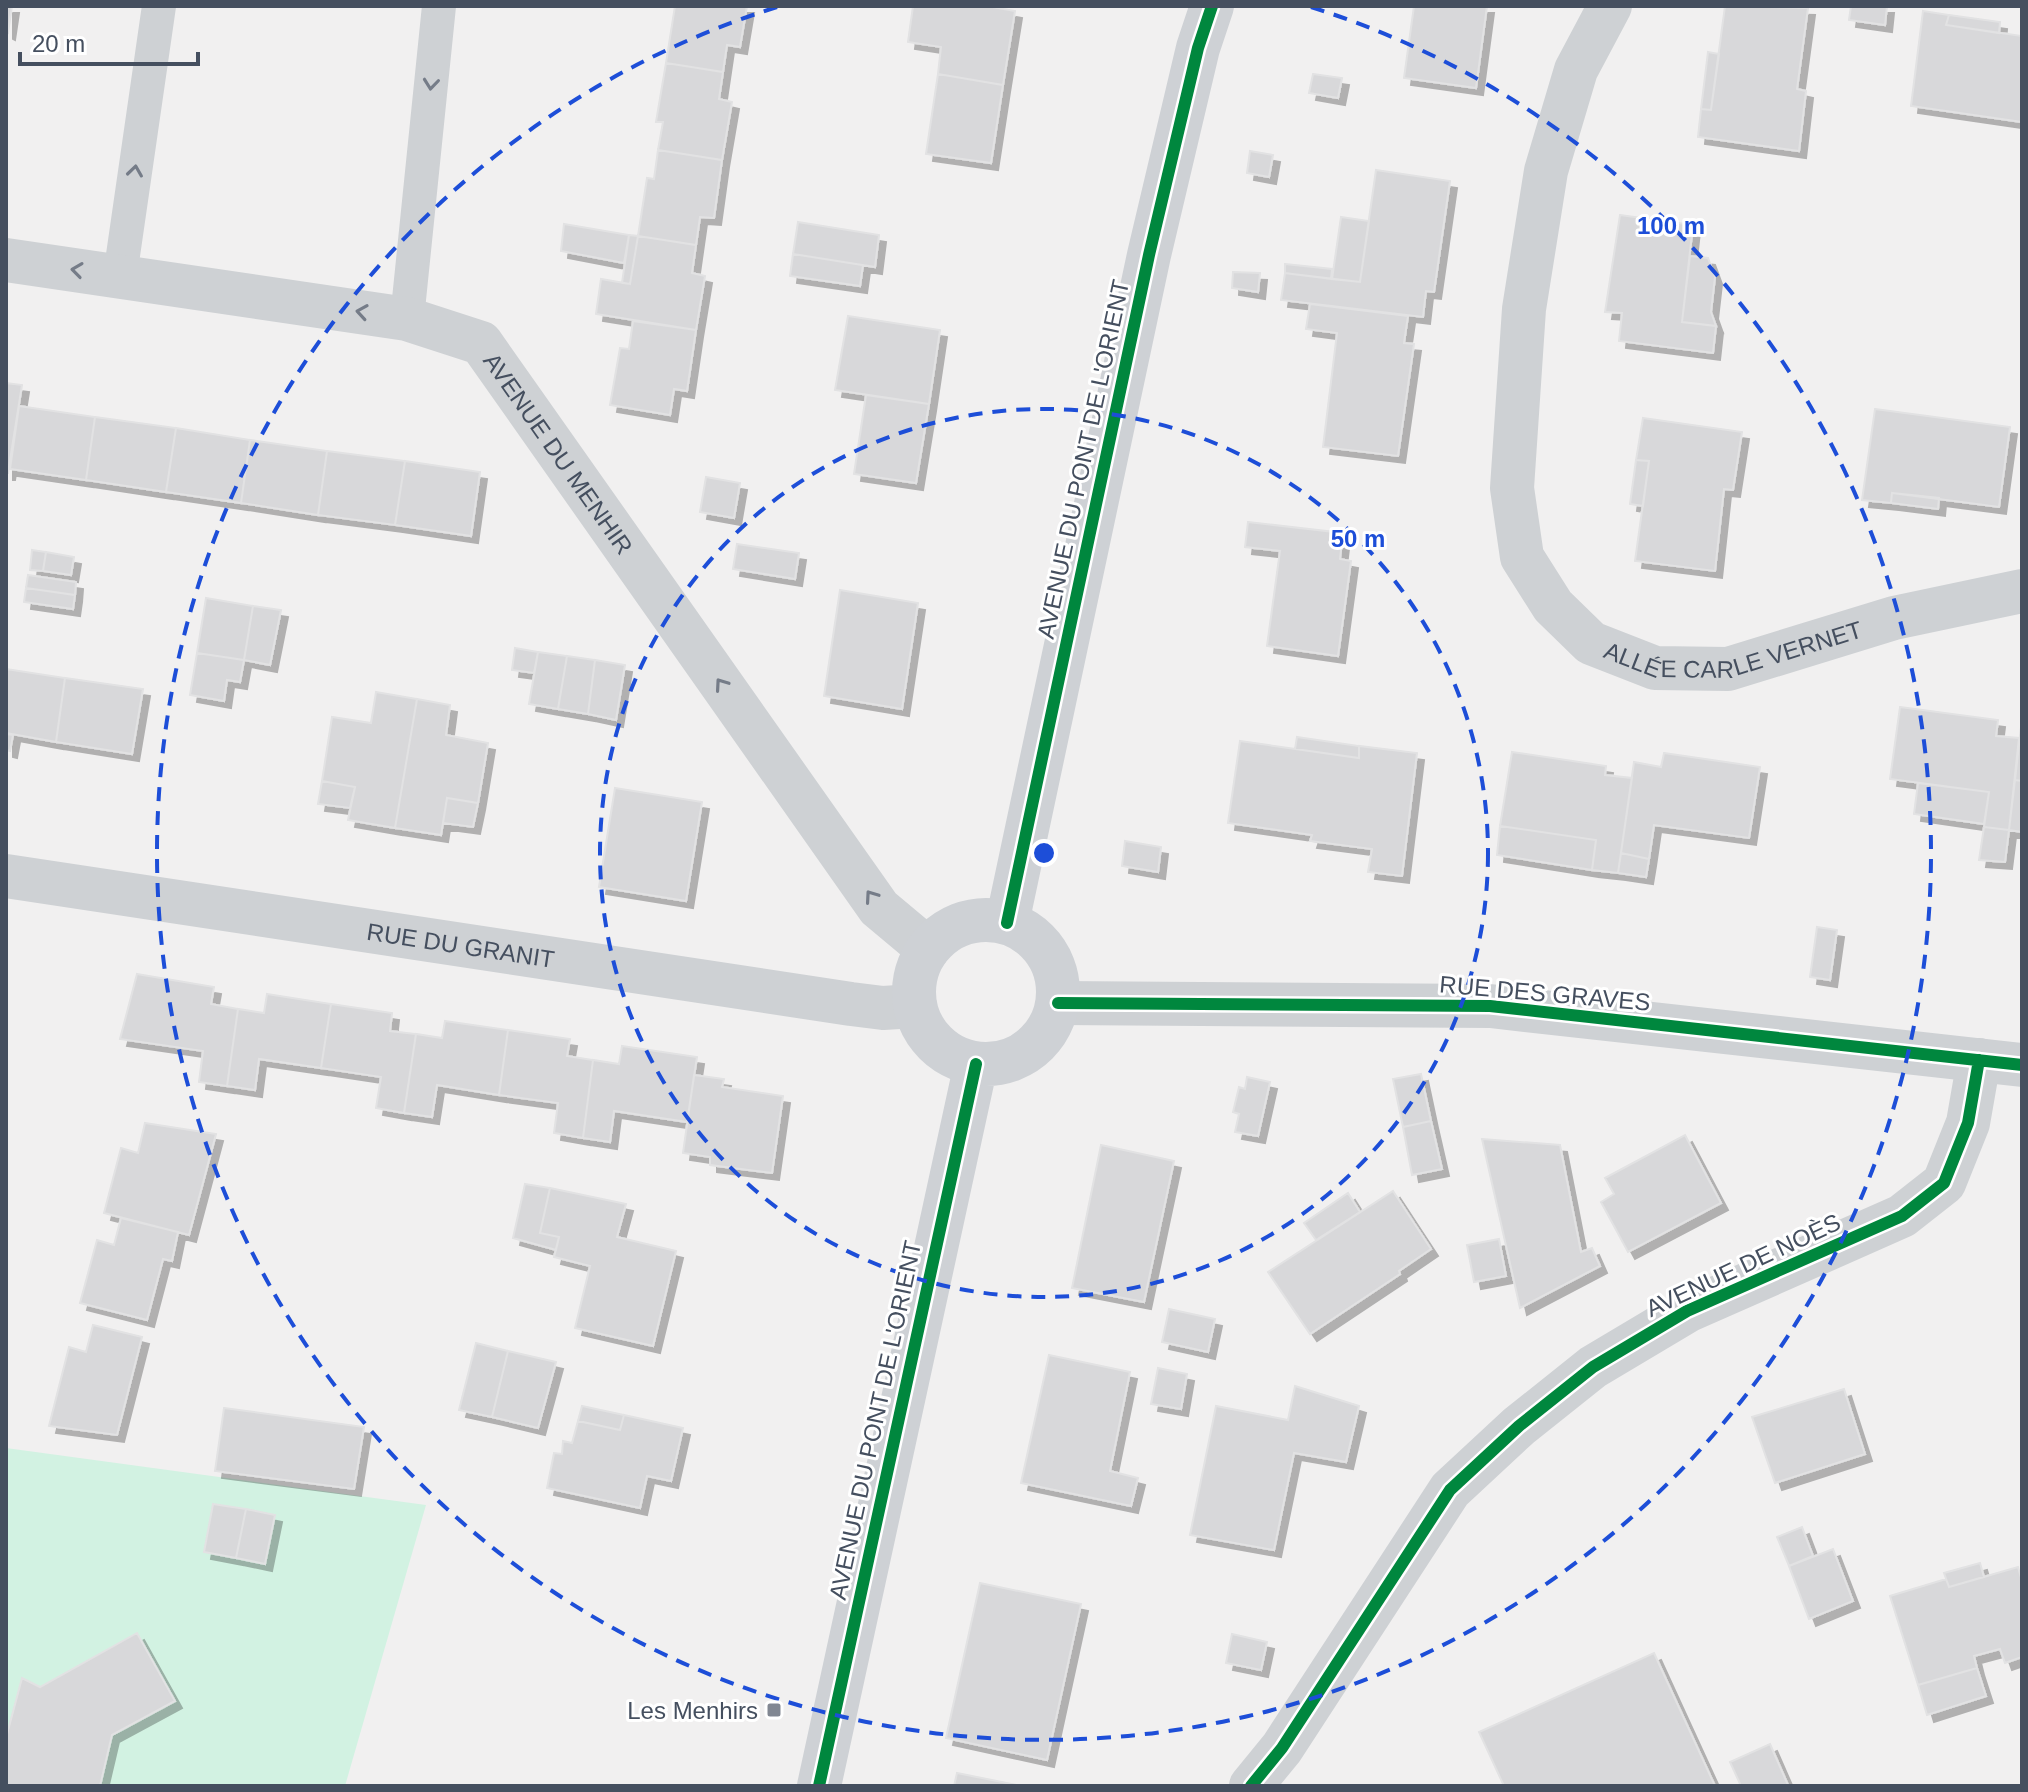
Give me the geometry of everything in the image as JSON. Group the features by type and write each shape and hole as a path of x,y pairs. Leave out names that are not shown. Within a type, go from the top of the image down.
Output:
{"main road":[{"name":"AVENUE DU PONT DE L'ORIENT","path":"1007,923 1149,255 1198,48 1212,6"},
{"path":"989,919 1007,923 1026,931 1041,945 1052,963 1058,982 1058,1003 1051,1024 1038,1042 1020,1055 998,1063 976,1064 955,1057 936,1045 922,1027 913,986 918,966 940,936 955,927 989,919"},
{"name":"AVENUE DU PONT DE L'ORIENT","path":"819,1786 976,1064"}],"street":[{"name":"ALLÉE CARLE VERNET","path":"1610,6 1576,70 1546,171 1524,309 1512,488 1522,557 1553,606 1591,643 1655,668 1728,669 1894,618 2022,591"},
{"name":"AVENUE DU MENHIR","path":"6,260 407,319 481,343 879,908 928,949"},
{"name":"RUE DU GRANIT","path":"6,876 862,1005 883,1008 915,1006"},
{"name":"RUE DES GRAVES","path":"1058,1003 1490,1006 1979,1060"},
{"path":"1979,1060 2022,1065"},
{"name":"AVENUE DE NOÈS","path":"1251,1786 1282,1748 1450,1490 1519,1426 1593,1367 1687,1311 1902,1216 1944,1183 1968,1123 1979,1060"}],"lane":[{"path":"120,276 159,6"},
{"path":"407,319 439,6"}],"green space":[{"path":"6,1448 426,1505 345,1786 6,1786"}],"building":[{"path":"6,6 12,6 8,33 6,32"},
{"path":"675,6 747,6 740,47 727,45 723,72 666,63"},
{"path":"913,6 987,6 1015,11 1003,85 938,74 941,47 908,42"},
{"path":"1414,6 1487,6 1476,88 1404,78"},
{"path":"1725,6 1808,8 1797,89 1806,91 1799,151 1698,137 1701,109 1711,110"},
{"path":"1851,6 1887,6 1885,25 1849,20"},
{"path":"1923,11 1949,15 1946,25 2022,36 2022,122 1911,106"},
{"path":"1949,15 2000,22 1999,33 1946,25"},
{"path":"1708,52 1719,54 1711,110 1701,109"},
{"path":"666,63 723,72 719,99 732,102 722,160 658,150 663,122 656,122"},
{"path":"938,74 1003,85 991,163 926,154"},
{"path":"1313,74 1342,78 1338,98 1309,93"},
{"path":"658,150 722,160 714,218 700,217 696,245 638,236 647,178 654,179"},
{"path":"1250,151 1273,155 1269,177 1247,173"},
{"path":"1376,170 1450,181 1434,292 1426,291 1423,317 1281,300 1285,273 1360,282"},
{"path":"1620,215 1693,225 1682,322 1716,326 1713,353 1619,341 1622,313 1605,312"},
{"path":"1341,217 1369,221 1360,282 1332,279"},
{"path":"798,222 879,235 875,267 793,254"},
{"path":"564,224 629,235 624,263 561,251"},
{"path":"629,235 638,236 630,284 622,283"},
{"path":"638,236 696,245 692,273 705,276 696,330 596,314 601,279 630,284"},
{"path":"793,254 863,265 860,286 790,276"},
{"path":"1690,256 1708,258 1715,277 1711,312 1716,326 1682,322"},
{"path":"1285,264 1332,269 1331,279 1285,273"},
{"path":"1233,272 1260,273 1258,292 1232,288"},
{"path":"1310,304 1408,316 1404,343 1414,344 1398,456 1323,447 1337,333 1306,329"},
{"path":"848,316 940,330 929,404 835,390"},
{"path":"633,321 696,330 687,391 674,389 670,415 610,405 620,348 629,349"},
{"path":"6,383 22,385 8,473 6,473"},
{"path":"866,395 929,404 916,483 854,474"},
{"path":"19,406 95,417 86,480 10,469"},
{"path":"1875,409 2010,427 1999,507 1892,493 1891,503 1862,500"},
{"path":"95,417 176,428 166,492 86,480"},
{"path":"1643,418 1742,432 1733,490 1724,489 1715,571 1635,561 1649,461 1636,460"},
{"path":"176,428 250,440 241,503 166,492"},
{"path":"250,440 327,451 318,515 241,503"},
{"path":"327,451 405,461 395,525 318,515"},
{"path":"1636,460 1649,461 1643,506 1630,504"},
{"path":"405,461 480,472 471,536 395,525"},
{"path":"706,477 740,483 734,518 700,512"},
{"path":"1892,493 1939,498 1938,509 1891,503"},
{"path":"1248,522 1343,533 1340,559 1351,561 1338,656 1267,646 1280,551 1245,547"},
{"path":"737,544 799,553 795,579 733,569"},
{"path":"32,550 46,552 43,571 30,570"},
{"path":"46,552 74,557 71,575 43,571"},
{"path":"28,575 76,582 75,595 26,588"},
{"path":"26,588 75,595 73,609 24,602"},
{"path":"840,590 918,603 902,709 824,696"},
{"path":"206,598 253,606 244,660 197,653"},
{"path":"253,606 281,610 270,665 244,660"},
{"path":"515,648 538,652 534,673 512,670"},
{"path":"538,652 567,656 558,709 529,704"},
{"path":"197,653 244,660 240,682 227,680 224,701 190,695"},
{"path":"567,656 595,660 588,714 558,709"},
{"path":"595,660 625,665 616,720 588,714"},
{"path":"6,669 65,678 56,742 6,733"},
{"path":"65,678 143,689 132,754 56,742"},
{"path":"376,692 417,699 395,828 348,820 355,787 322,781 332,717 371,723"},
{"path":"417,699 450,705 446,735 488,743 478,803 447,798 441,835 395,828"},
{"path":"1900,707 1998,720 1996,736 2019,738 2009,830 1984,827 1989,792 1890,779"},
{"path":"2022,718 2022,781 2015,780"},
{"path":"6,734 13,735 10,751 6,750"},
{"path":"1297,737 1359,746 1359,758 1295,749"},
{"path":"1240,741 1359,758 1359,746 1417,753 1402,876 1368,872 1372,849 1310,841 1312,835 1228,823"},
{"path":"1512,752 1606,766 1605,775 1632,778 1618,873 1592,870 1596,840 1500,826"},
{"path":"1664,753 1760,767 1749,838 1654,825 1649,859 1621,853 1634,762 1661,767"},
{"path":"2015,780 2022,781 2022,832 2009,830"},
{"path":"322,781 355,787 350,808 318,804"},
{"path":"1918,783 1989,792 1984,824 1914,814"},
{"path":"615,788 702,802 686,901 599,887"},
{"path":"447,798 478,803 473,827 443,823"},
{"path":"1500,826 1596,840 1592,870 1497,855"},
{"path":"1984,827 2009,830 2005,862 1979,860"},
{"path":"1125,841 1161,847 1158,872 1122,866"},
{"path":"1621,853 1649,859 1646,877 1618,873"},
{"path":"1817,927 1837,930 1830,980 1810,977"},
{"path":"137,974 214,987 211,1004 238,1009 227,1086 199,1082 203,1051 120,1039"},
{"path":"267,994 331,1004 321,1068 259,1059 255,1090 227,1086 238,1009 264,1013"},
{"path":"331,1004 392,1013 390,1031 416,1034 404,1113 376,1108 381,1077 321,1068"},
{"path":"445,1021 508,1030 499,1095 437,1085 432,1117 404,1113 416,1034 442,1038"},
{"path":"508,1030 570,1039 567,1056 593,1060 583,1138 554,1133 558,1103 499,1095"},
{"path":"622,1046 697,1057 687,1122 614,1111 610,1142 583,1138 593,1060 619,1064"},
{"path":"1421,1074 1431,1121 1403,1127 1393,1079"},
{"path":"694,1075 724,1079 722,1087 783,1096 772,1173 710,1165 710,1157 683,1153"},
{"path":"1247,1077 1270,1082 1258,1136 1235,1132 1239,1114 1233,1112 1239,1087 1245,1089"},
{"path":"1431,1121 1442,1169 1412,1175 1403,1127"},
{"path":"145,1123 216,1134 189,1235 104,1213 121,1148 138,1153"},
{"path":"1685,1135 1721,1203 1628,1252 1601,1202 1614,1194 1605,1178"},
{"path":"1482,1139 1560,1145 1581,1252 1592,1248 1600,1266 1520,1308"},
{"path":"1101,1145 1174,1161 1144,1302 1072,1288"},
{"path":"525,1184 550,1188 540,1233 559,1237 556,1250 513,1238"},
{"path":"550,1188 626,1204 617,1237 676,1251 653,1346 575,1328 590,1266 554,1257 559,1237 540,1233"},
{"path":"1393,1191 1431,1249 1399,1271 1400,1274 1310,1334 1268,1272"},
{"path":"1348,1193 1360,1212 1316,1240 1304,1223"},
{"path":"121,1218 178,1232 172,1261 163,1259 147,1320 80,1303 97,1240 114,1245"},
{"path":"1499,1239 1506,1276 1474,1282 1467,1245"},
{"path":"1169,1309 1215,1319 1208,1352 1162,1342"},
{"path":"93,1325 142,1337 117,1435 49,1426 69,1347 86,1352"},
{"path":"476,1343 508,1351 492,1417 459,1410"},
{"path":"508,1351 556,1362 538,1428 492,1417"},
{"path":"1049,1355 1130,1372 1110,1471 1138,1478 1131,1506 1021,1483"},
{"path":"1158,1368 1187,1374 1181,1409 1151,1404"},
{"path":"1295,1386 1359,1406 1346,1462 1294,1453 1274,1550 1190,1535 1216,1406 1288,1420"},
{"path":"1844,1389 1865,1454 1775,1483 1752,1417"},
{"path":"582,1406 624,1415 620,1430 578,1421"},
{"path":"224,1408 364,1427 354,1489 215,1471"},
{"path":"624,1415 683,1428 671,1481 647,1476 640,1508 547,1488 554,1453 562,1454 563,1441 572,1443 578,1421 620,1430"},
{"path":"213,1504 246,1509 236,1558 204,1552"},
{"path":"246,1509 275,1515 265,1564 236,1558"},
{"path":"1802,1527 1813,1556 1789,1566 1777,1537"},
{"path":"1833,1549 1853,1601 1809,1619 1789,1566"},
{"path":"1980,1563 1984,1577 1949,1587 1944,1573"},
{"path":"2018,1567 2022,1581 2022,1657 2005,1663 2000,1649 1974,1656 1977,1668 1918,1685 1890,1596 1946,1579 1949,1587"},
{"path":"980,1583 1081,1604 1047,1760 946,1738"},
{"path":"137,1633 175,1701 112,1735 100,1786 6,1786 6,1738 22,1678 40,1687"},
{"path":"1232,1634 1267,1642 1261,1670 1226,1663"},
{"path":"1654,1653 1715,1786 1504,1786 1479,1732"},
{"path":"1977,1668 1986,1696 1927,1715 1918,1685"},
{"path":"1770,1744 1788,1785 1741,1786 1730,1762"},
{"path":"957,1773 1022,1786 954,1786"}],"cycle path":[{"path":"1007,923 1149,255 1198,48 1212,6"},
{"path":"1058,1003 1490,1006 2022,1065"},
{"path":"1251,1786 1282,1748 1450,1490 1519,1426 1593,1367 1687,1311 1902,1216 1944,1183 1968,1123 1979,1060"},
{"path":"819,1786 976,1064"}],"place":[{"name":"Les Menhirs","path":"774,1710"}]}
